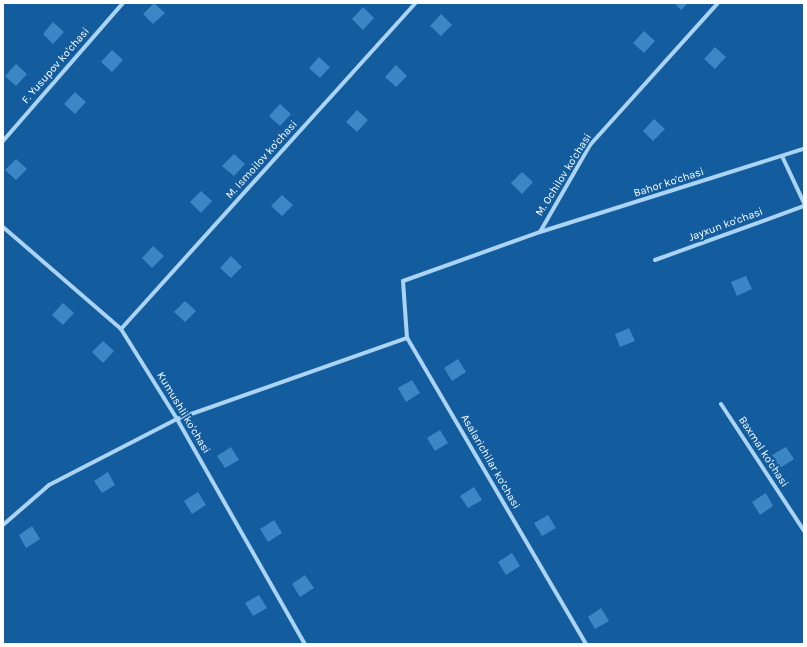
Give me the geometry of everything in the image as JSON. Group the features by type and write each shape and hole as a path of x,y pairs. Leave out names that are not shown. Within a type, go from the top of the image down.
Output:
{"street":[{"name":"F. Yusupov ko'chasi","path":"3,141 123,3"},
{"name":"M. Ismoilov ko'chasi","path":"121,329 416,3"},
{"name":"M. Ochilov ko'chasi","path":"403,282 540,232 590,145 718,3"},
{"name":"Bahor ko'chasi","path":"540,232 804,149"},
{"name":"Jayxun ko'chasi","path":"655,260 804,205 782,156"},
{"name":"Kumushli ko'chasi","path":"3,227 121,329 177,418 305,644"},
{"name":"Asalarichilar ko'chasi","path":"403,282 407,338 586,644"},
{"path":"3,525 49,485 177,418 407,338"},
{"name":"Baxmal ko'chasi","path":"721,404 804,531"}],"building":[{"path":"154,3 165,13 153,24 143,14"},
{"path":"674,3 688,3 681,10"},
{"path":"363,7 374,18 363,30 352,19"},
{"path":"441,14 452,25 441,36 430,26"},
{"path":"53,22 64,32 53,44 43,34"},
{"path":"644,31 655,41 644,53 633,43"},
{"path":"715,47 726,57 715,69 704,59"},
{"path":"112,50 123,60 112,72 101,62"},
{"path":"319,57 330,67 320,78 309,68"},
{"path":"16,64 27,74 16,86 5,76"},
{"path":"396,65 407,76 396,87 385,77"},
{"path":"75,92 86,102 75,114 64,104"},
{"path":"280,104 291,114 280,126 269,116"},
{"path":"357,110 368,120 357,132 346,122"},
{"path":"654,119 665,129 653,141 643,131"},
{"path":"234,154 245,164 234,176 222,166"},
{"path":"16,159 27,169 16,180 5,170"},
{"path":"522,172 533,182 522,194 511,183"},
{"path":"201,191 212,201 201,213 190,202"},
{"path":"282,195 293,205 282,216 271,206"},
{"path":"153,246 164,256 152,268 142,258"},
{"path":"231,256 242,267 231,278 220,268"},
{"path":"746,276 752,289 737,296 731,282"},
{"path":"185,301 196,311 185,322 174,312"},
{"path":"63,303 74,313 63,325 52,315"},
{"path":"629,328 635,341 620,347 615,334"},
{"path":"103,341 114,351 103,363 92,352"},
{"path":"458,359 466,372 452,381 444,368"},
{"path":"412,380 420,393 406,402 398,388"},
{"path":"440,430 448,443 435,451 427,438"},
{"path":"231,447 239,460 225,468 217,456"},
{"path":"786,447 794,459 780,468 772,455"},
{"path":"108,472 115,485 102,493 94,481"},
{"path":"474,487 482,500 468,508 460,496"},
{"path":"198,492 206,505 192,514 184,501"},
{"path":"766,493 773,506 760,515 752,502"},
{"path":"548,515 556,528 542,536 534,523"},
{"path":"274,520 282,533 268,542 260,529"},
{"path":"32,526 40,539 26,548 19,535"},
{"path":"512,553 520,566 506,575 498,562"},
{"path":"305,575 314,588 300,597 292,584"},
{"path":"259,595 267,608 253,616 245,603"},
{"path":"601,608 609,621 595,629 588,617"}]}
